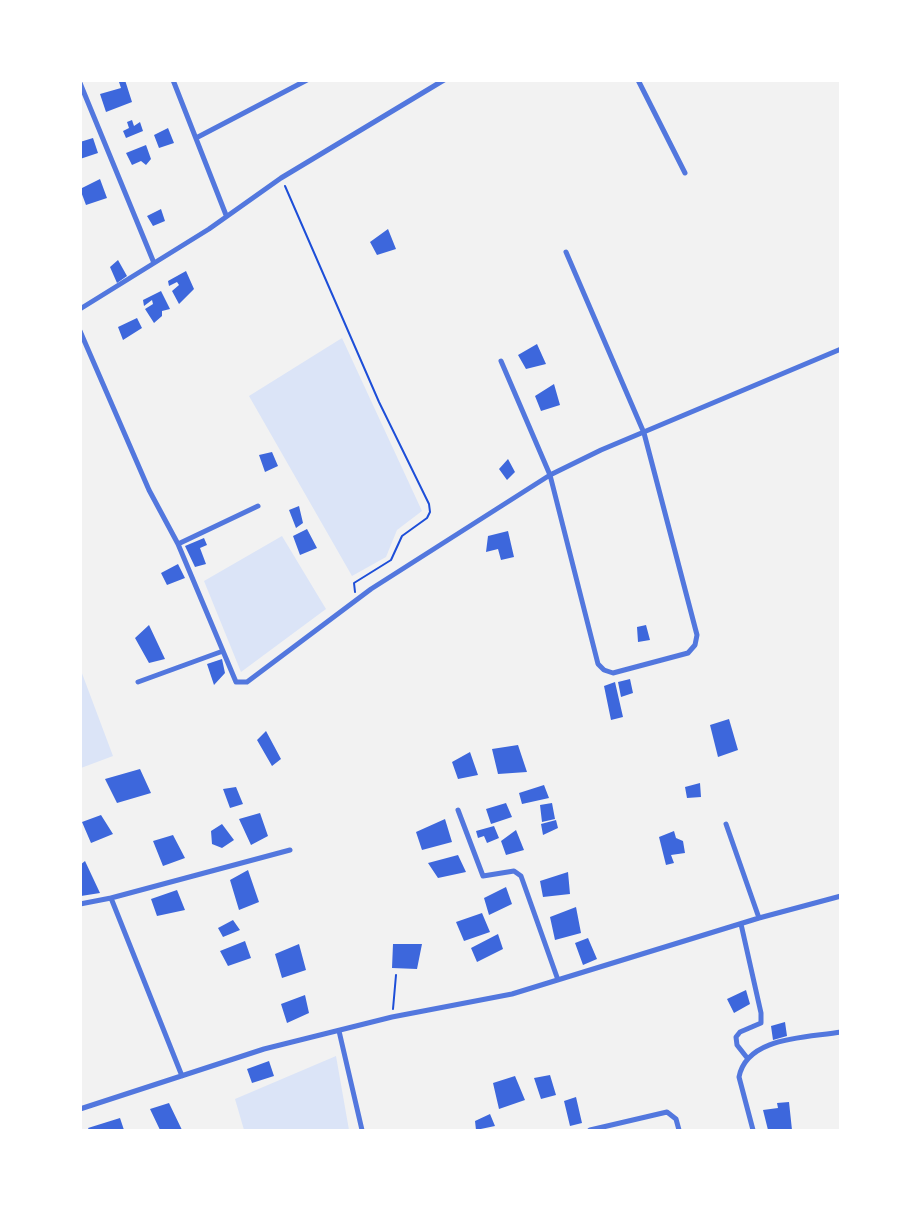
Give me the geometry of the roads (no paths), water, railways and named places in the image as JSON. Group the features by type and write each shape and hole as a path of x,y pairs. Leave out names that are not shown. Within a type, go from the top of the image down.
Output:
{"street":[{"path":"173,80 226,215"},
{"path":"196,138 307,80"},
{"path":"80,309 281,178 444,80"},
{"path":"638,80 685,173"},
{"path":"80,83 154,263"},
{"path":"501,361 550,475 598,664 613,673 688,653 695,645 697,635 644,433 566,251"},
{"path":"80,331 149,490 178,544 236,682 247,682 446,538 550,475 841,349"},
{"path":"178,544 258,506"},
{"path":"138,682 223,651"},
{"path":"458,810 483,876 514,871 522,876 558,980"},
{"path":"726,824 759,918"},
{"path":"80,904 290,850"},
{"path":"80,1109 264,1049 392,1017 512,994 759,918 841,896"},
{"path":"111,898 182,1076"},
{"path":"741,924 761,1013 761,1023 740,1032 736,1037 737,1045 748,1059"},
{"path":"339,1031 362,1130"},
{"path":"753,1130 738,1077 756,1050 770,1044 841,1032"},
{"path":"590,1130 667,1112 676,1119 679,1130"}]}
